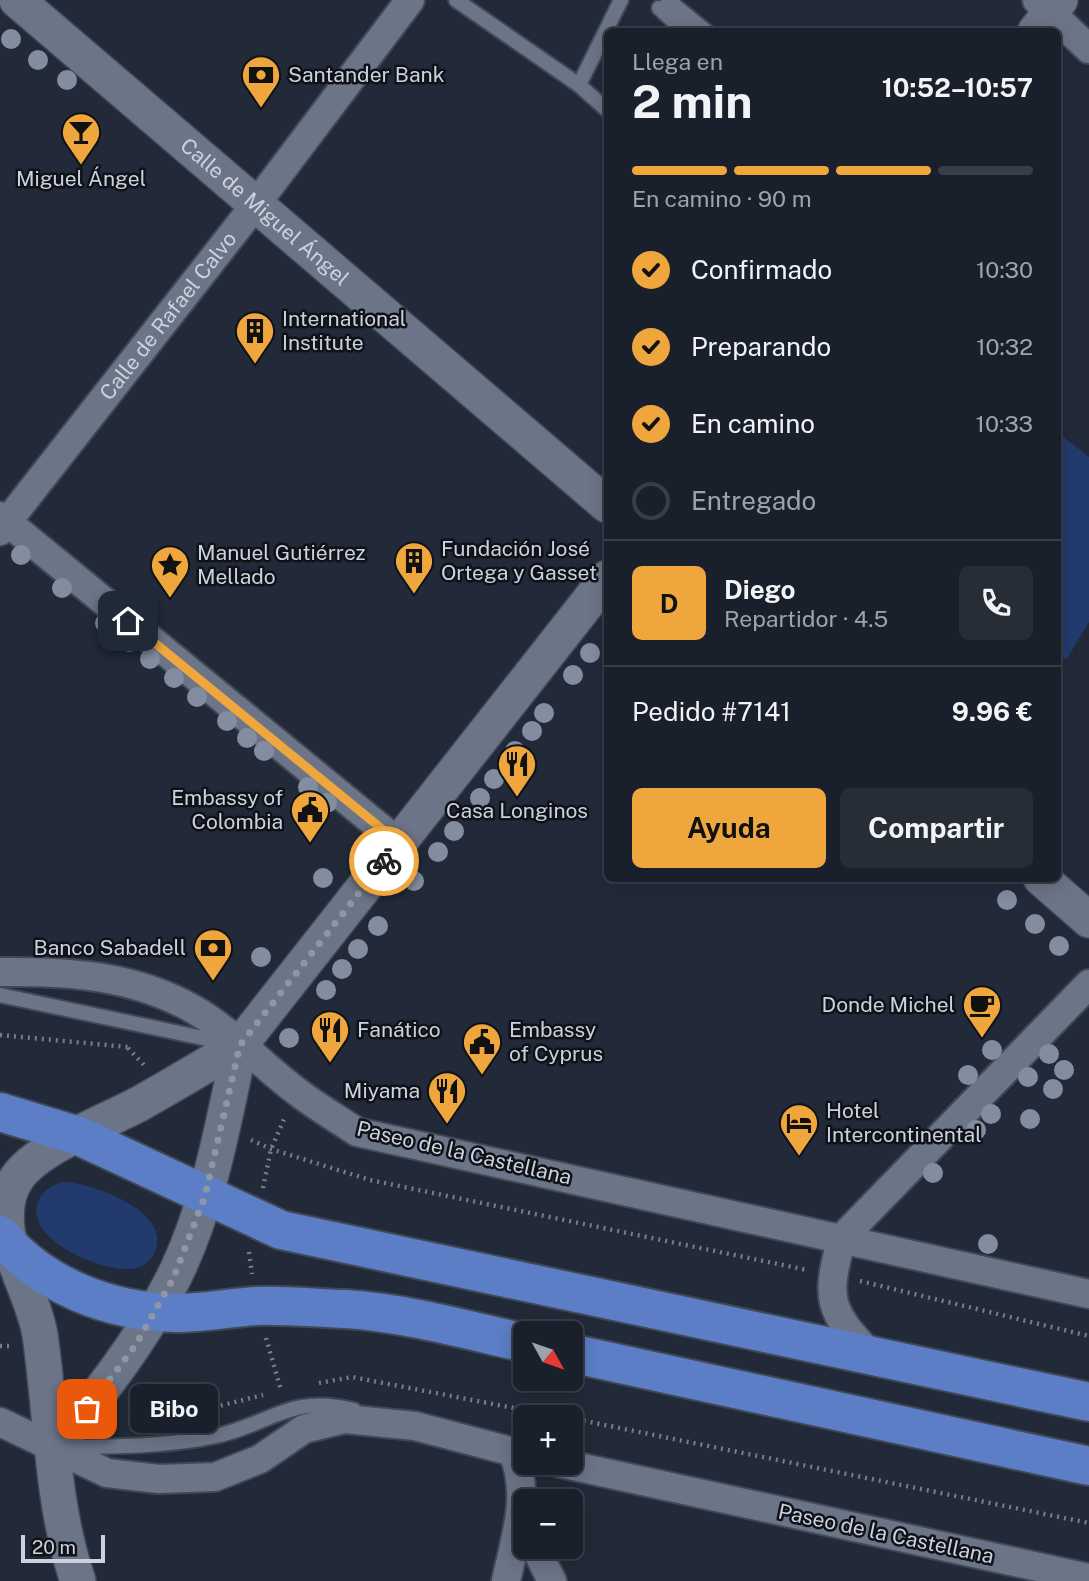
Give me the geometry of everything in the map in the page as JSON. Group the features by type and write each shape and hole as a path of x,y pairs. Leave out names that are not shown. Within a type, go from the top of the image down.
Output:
{"highway":[{"path":"0,1112 79,1136 267,1225 310,1237 1089,1402"},
{"path":"5,1242 59,1282 89,1298 155,1312 259,1306 350,1309 513,1340"},
{"path":"583,1356 1089,1466"}],"street":[{"name":"Calle de Miguel Ángel","path":"17,0 604,502"},
{"name":"Calle de Rafael Calvo","path":"2,523 256,204 410,0"},
{"path":"1045,11 1089,49"},
{"path":"2,523 399,843"},
{"path":"78,1581 65,1539 39,1333 5,1242 6,1211 12,1186 19,1175 43,1153 79,1136 240,1045 604,582"},
{"path":"1046,882 1089,920"},
{"name":"Paseo de la Castellana","path":"0,972 64,971 124,982 194,1010 299,1094 357,1132 1089,1294"},
{"path":"872,1356 848,1331 834,1309 832,1275 842,1238 1089,984"},
{"path":"55,1447 112,1378 173,1279 205,1196 240,1045"},
{"path":"0,1422 107,1473 159,1479 215,1477 260,1459 304,1429 345,1419 415,1426 513,1452"},
{"name":"Paseo de la Castellana","path":"583,1468 1089,1578"},
{"path":"506,1581 513,1556"},
{"path":"541,1559 552,1581"}],"lane":[{"path":"456,0 579,85 604,107"},
{"path":"607,28 621,0"},
{"path":"664,4 682,28"},
{"path":"664,4 701,28"},
{"path":"579,85 604,34"},
{"path":"0,995 240,1045"},
{"path":"55,1447 172,1444 219,1436 281,1411 309,1405 336,1406 415,1426"}],"path":[{"path":"263,1189 271,1149 284,1119"},
{"path":"271,1149 370,1180 832,1275 1089,1336"},
{"path":"249,1251 254,1280"},
{"path":"264,1334 281,1390"},
{"path":"492,1403 513,1407"},
{"path":"583,1421 1089,1523"}],"shaded area":[{"path":"1061,435 1089,457 1089,622 1066,660 1061,656"},
{"path":"62,1182 92,1187 127,1202 141,1212 152,1224 157,1238 151,1259 137,1268 117,1268 86,1259 56,1242 44,1231 38,1220 37,1207 45,1191"}],"way so far":[{"path":"87,1409 135,1346 173,1279 205,1196 240,1045 384,861"}],"place":[{"name":"Santander Bank","path":"261,109"},
{"name":"Miguel Ángel","path":"81,166"},
{"name":"International Institute","path":"255,365"},
{"name":"Fundación José Ortega y Gasset","path":"414,595"},
{"name":"Manuel Gutiérrez Mellado","path":"170,599"},
{"name":"Casa Longinos","path":"517,798"},
{"name":"Embassy of Colombia","path":"310,844"},
{"name":"Banco Sabadell","path":"213,982"},
{"name":"Donde Michel","path":"982,1039"},
{"name":"Fanático","path":"330,1064"},
{"name":"Embassy of Cyprus","path":"482,1076"},
{"name":"Miyama","path":"447,1125"},
{"name":"Hotel Intercontinental","path":"799,1157"},
{"name":"Bibo","path":"87,1409"}],"route":[{"path":"128,621 399,843 384,861"}]}
